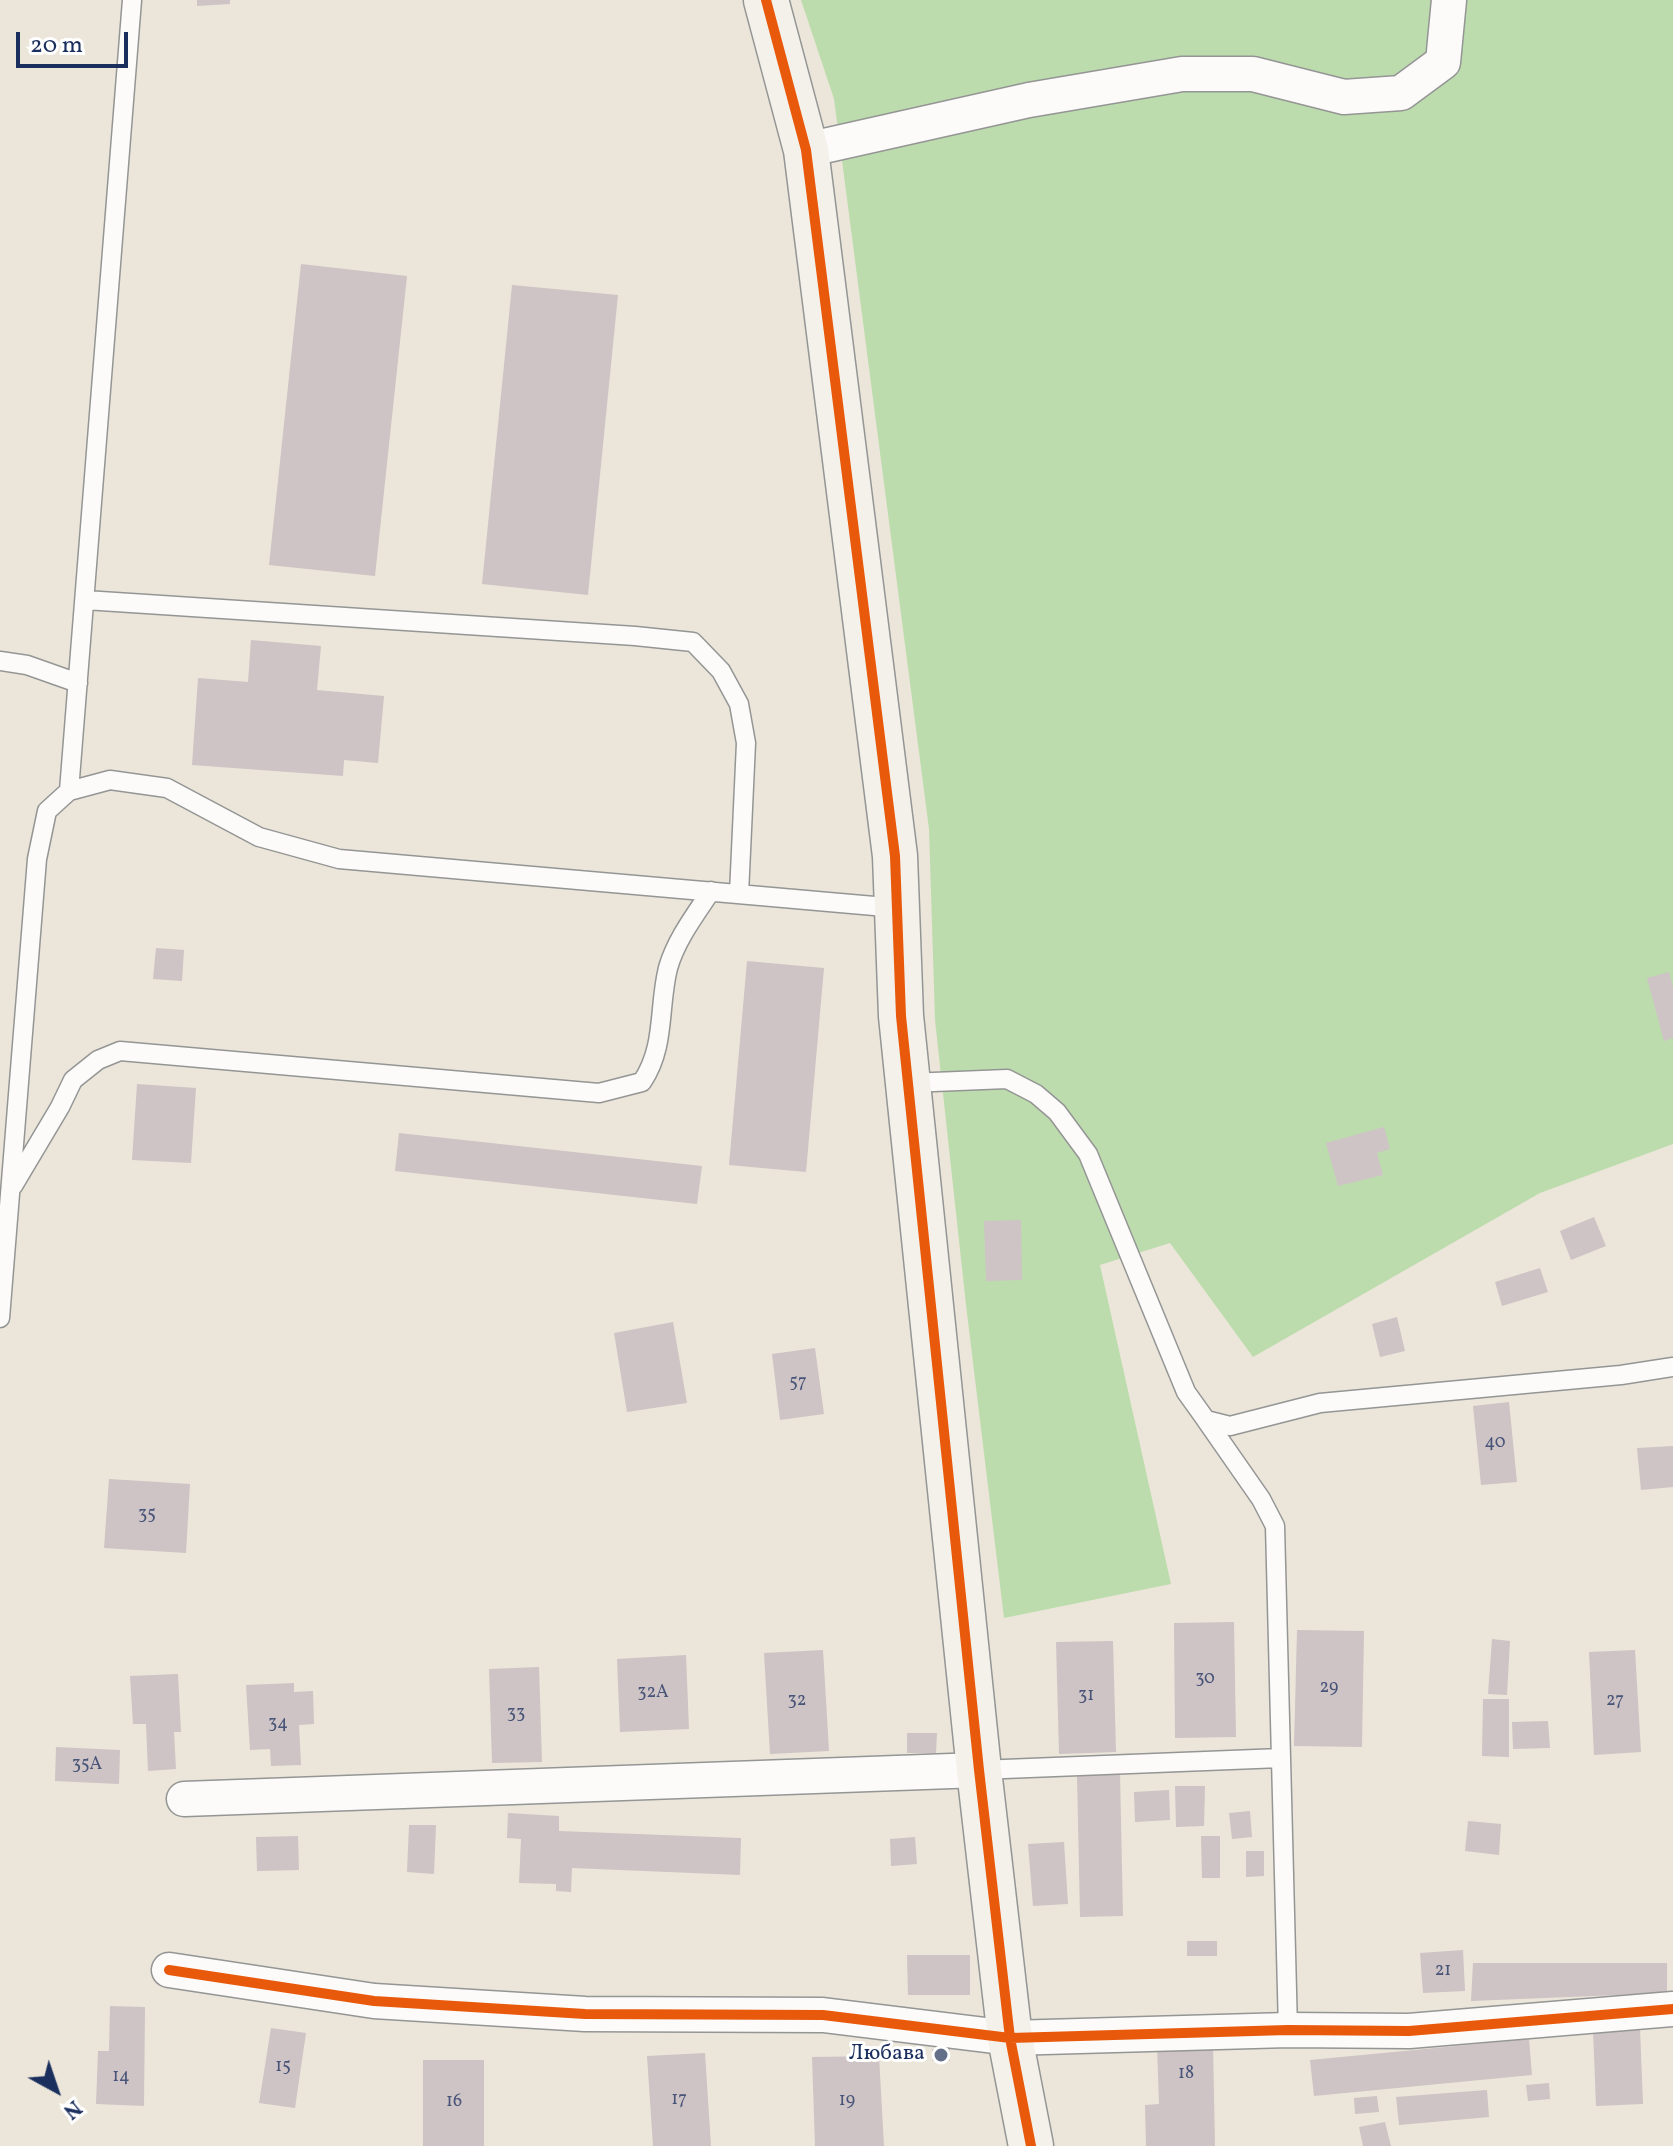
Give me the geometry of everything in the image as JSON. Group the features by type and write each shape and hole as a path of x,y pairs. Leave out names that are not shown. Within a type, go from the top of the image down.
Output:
{"street":[{"path":"766,0 806,150 893,841 901,1016 979,1770 1010,2038 1031,2146"},
{"path":"806,150 1029,100 1182,74 1253,74 1344,97 1401,93 1443,62 1449,0"},
{"path":"184,1799 979,1770"},
{"path":"169,1970 374,2001 585,2014 823,2015 1010,2038 1288,2030 1409,2031 1673,2009"}],"lane":[{"path":"69,791 132,0"},
{"path":"85,600 693,642 721,671 739,704 746,743 739,894"},
{"path":"0,661 27,665 78,683"},
{"path":"0,1318 3,1234 10,1189 37,859 47,811 69,791 110,780 167,788 259,837 339,859 897,908"},
{"path":"10,1189 73,1080 98,1060 120,1051 599,1093 642,1082 654,1064 668,967 681,936 711,891"},
{"path":"909,1083 1007,1079 1036,1094 1057,1112 1088,1154 1186,1392 1261,1499 1275,1526 1288,2030"},
{"path":"1206,1420 1230,1426 1320,1403 1621,1375 1673,1367"},
{"path":"979,1770 1281,1758"}],"green space":[{"path":"801,0 1673,0 1673,1144 1540,1193 1253,1357 1170,1243 1100,1265 1171,1584 1004,1618 935,1020 929,829 834,99"}],"building":[{"path":"197,0 230,0 230,4 197,6"},
{"path":"301,264 407,276 375,576 269,565"},
{"path":"512,285 618,295 588,595 482,584"},
{"path":"251,640 321,646 317,690 384,696 378,763 344,760 343,776 192,765 198,678 248,682"},
{"path":"156,948 184,950 182,981 153,979"},
{"path":"747,961 824,968 806,1172 729,1165"},
{"path":"1669,972 1673,987 1673,1038 1664,1041 1647,978"},
{"path":"137,1084 196,1088 191,1163 132,1160"},
{"path":"1384,1127 1390,1149 1377,1153 1383,1175 1338,1186 1326,1143"},
{"path":"399,1133 702,1166 697,1204 395,1171"},
{"path":"1594,1217 1606,1246 1571,1260 1560,1231"},
{"path":"1021,1220 1022,1280 986,1281 984,1221"},
{"path":"1540,1268 1548,1292 1502,1306 1495,1282"},
{"path":"1397,1317 1405,1351 1380,1357 1372,1324"},
{"path":"673,1322 687,1403 627,1412 614,1333"},
{"path":"815,1348 824,1414 780,1420 772,1354"},
{"path":"1509,1402 1517,1482 1481,1485 1473,1406"},
{"path":"1673,1446 1673,1487 1641,1490 1637,1448"},
{"path":"109,1479 190,1484 186,1553 104,1548"},
{"path":"1234,1622 1236,1737 1175,1738 1174,1623"},
{"path":"1297,1630 1364,1631 1362,1747 1294,1746"},
{"path":"1492,1639 1510,1641 1507,1695 1488,1694"},
{"path":"1113,1641 1116,1752 1059,1754 1056,1642"},
{"path":"823,1650 829,1751 770,1754 764,1653"},
{"path":"1635,1650 1641,1752 1594,1755 1589,1652"},
{"path":"686,1655 689,1729 620,1732 617,1659"},
{"path":"539,1667 542,1762 492,1763 489,1669"},
{"path":"178,1674 181,1732 174,1732 176,1769 148,1771 146,1724 133,1724 130,1676"},
{"path":"294,1683 294,1692 313,1691 314,1724 299,1725 301,1765 271,1766 270,1749 250,1750 246,1685"},
{"path":"1483,1699 1509,1699 1509,1757 1482,1756"},
{"path":"1548,1721 1550,1748 1513,1749 1512,1722"},
{"path":"907,1733 937,1733 936,1753 907,1753"},
{"path":"56,1747 120,1750 119,1784 55,1781"},
{"path":"1120,1773 1123,1916 1080,1917 1077,1775"},
{"path":"1175,1786 1205,1786 1204,1826 1176,1827"},
{"path":"1169,1790 1170,1820 1135,1822 1134,1792"},
{"path":"1250,1811 1252,1837 1232,1839 1229,1813"},
{"path":"508,1813 559,1816 559,1831 741,1838 740,1875 572,1868 571,1892 556,1891 556,1884 519,1883 521,1839 507,1838"},
{"path":"1468,1821 1501,1824 1499,1855 1465,1851"},
{"path":"409,1825 436,1825 434,1874 407,1872"},
{"path":"298,1836 299,1870 257,1871 256,1837"},
{"path":"1201,1836 1220,1836 1220,1878 1202,1878"},
{"path":"915,1837 917,1864 891,1866 890,1839"},
{"path":"1064,1842 1068,1904 1033,1906 1028,1844"},
{"path":"1246,1851 1264,1851 1264,1876 1246,1877"},
{"path":"1187,1941 1217,1941 1217,1956 1187,1956"},
{"path":"1463,1950 1465,1991 1423,1993 1420,1953"},
{"path":"907,1955 970,1955 970,1995 908,1995"},
{"path":"1473,1963 1667,1963 1667,1993 1471,2001"},
{"path":"110,2006 145,2007 144,2106 96,2104 98,2051 109,2051"},
{"path":"271,2028 306,2033 295,2108 259,2103"},
{"path":"1640,2028 1643,2104 1596,2106 1593,2030"},
{"path":"1529,2039 1532,2075 1314,2096 1310,2060"},
{"path":"1213,2044 1215,2146 1146,2146 1145,2105 1159,2104 1157,2045"},
{"name":"Любава","path":"932,2049 950,2049 950,2061 932,2061"},
{"path":"705,2053 711,2146 653,2146 647,2056"},
{"path":"879,2056 884,2146 815,2146 812,2057"},
{"path":"423,2060 484,2060 484,2146 423,2146"},
{"path":"1549,2083 1550,2099 1528,2101 1526,2085"},
{"path":"1487,2090 1489,2117 1399,2125 1396,2097"},
{"path":"1377,2096 1379,2112 1355,2114 1354,2098"},
{"path":"1385,2122 1391,2146 1363,2146 1359,2127"}],"cycle path":[{"path":"766,0 806,150 895,856 901,1016 979,1770 1010,2038 1031,2146"},
{"path":"169,1970 374,2001 585,2014 823,2015 1010,2038 1288,2030 1409,2031 1673,2009"}],"place":[{"name":"Любава","path":"941,2055"}]}
